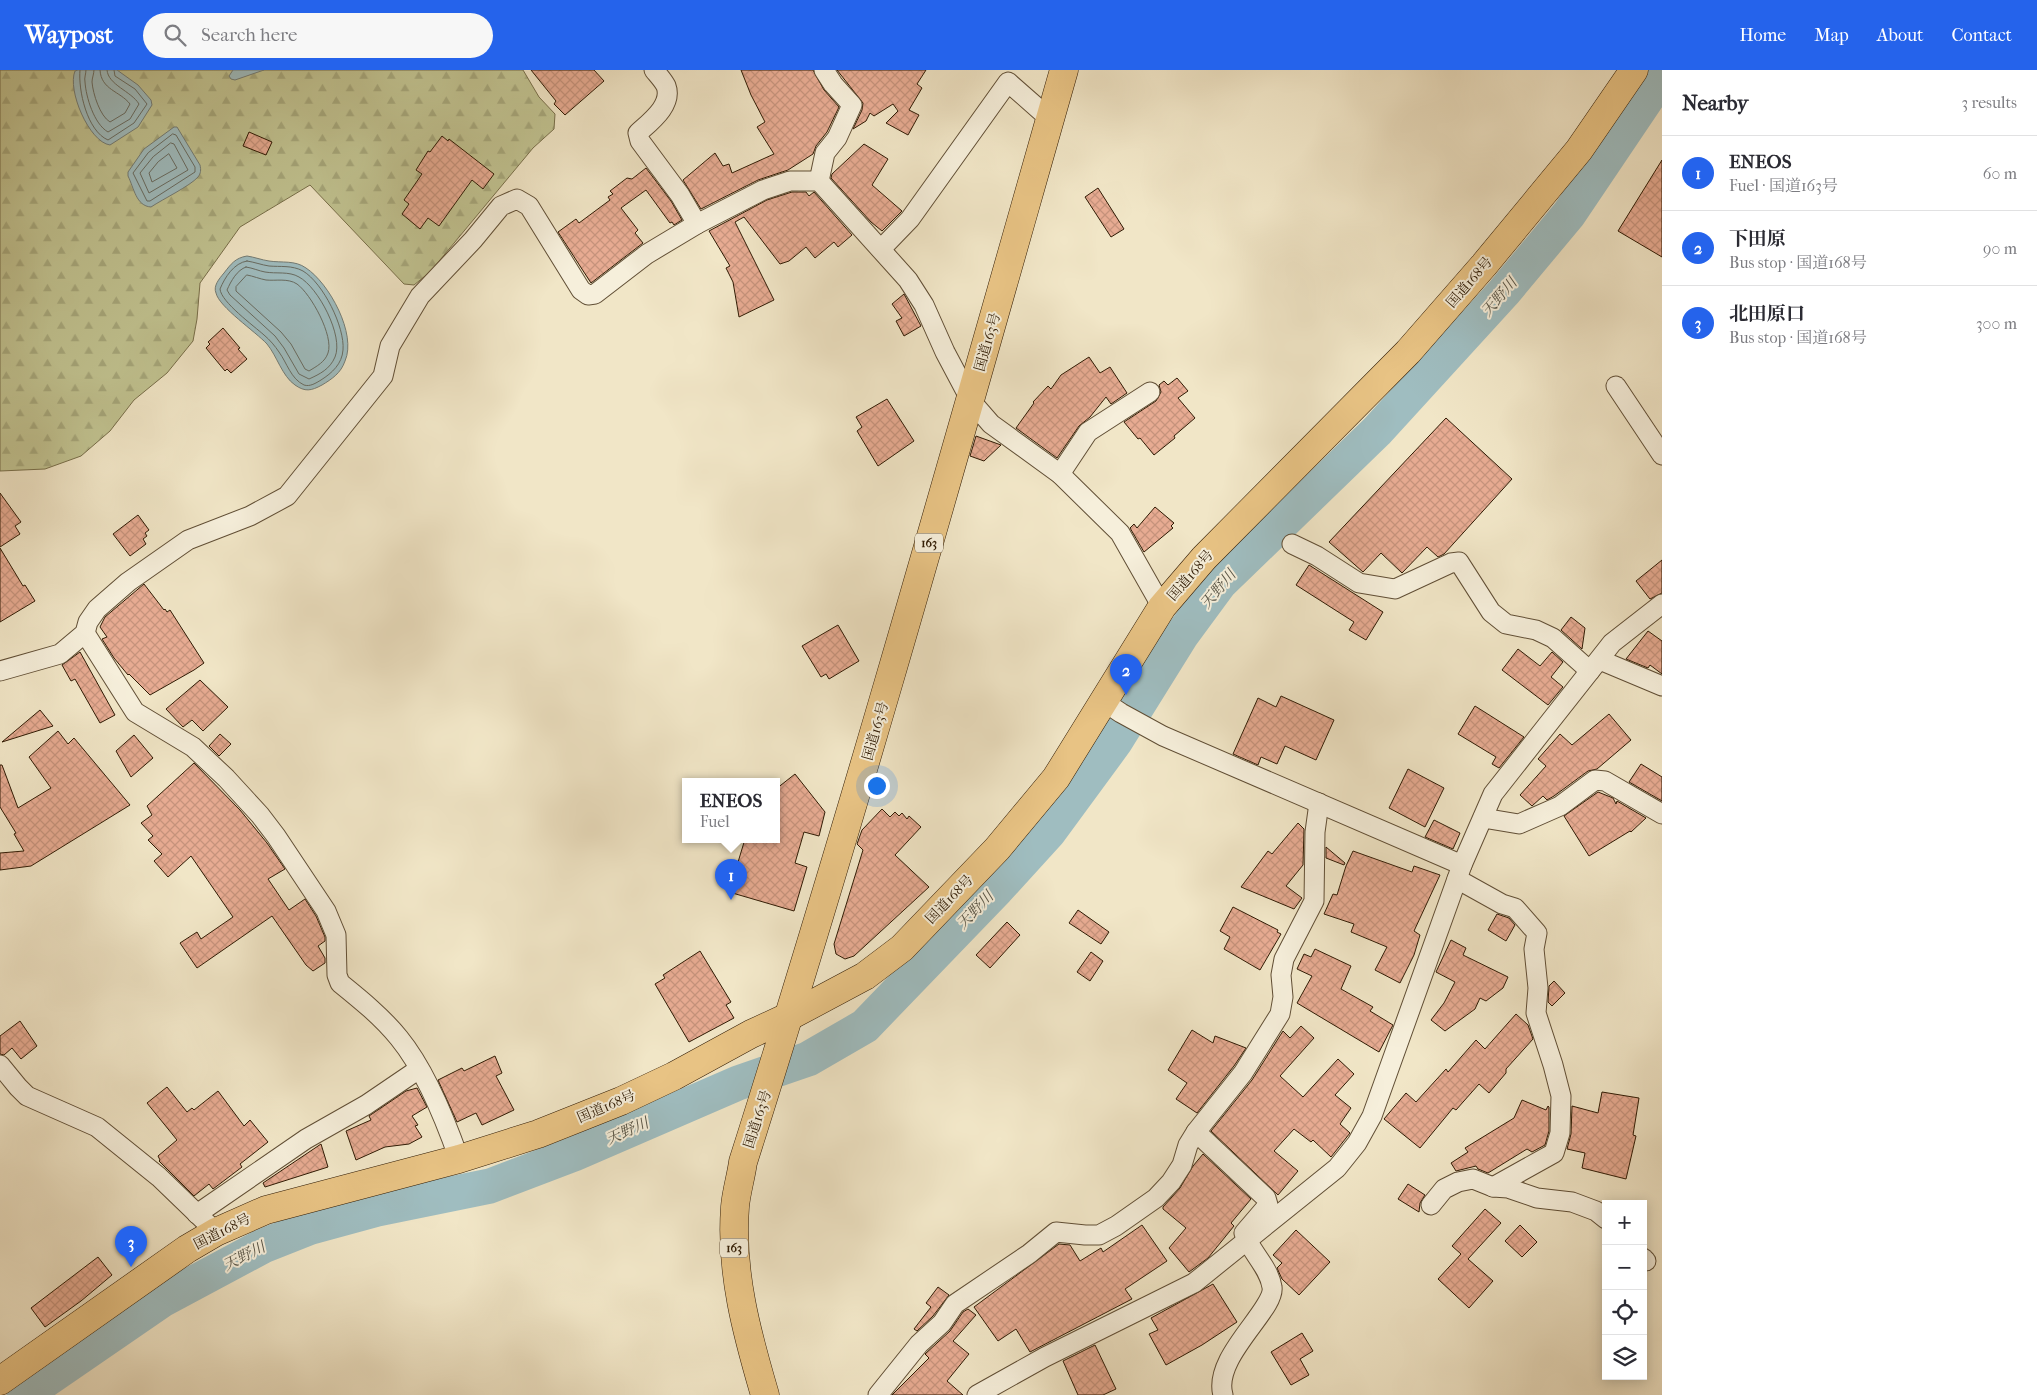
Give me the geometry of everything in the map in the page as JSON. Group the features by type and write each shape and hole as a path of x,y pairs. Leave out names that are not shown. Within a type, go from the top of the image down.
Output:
{"highway":[{"name":"国道163号","path":"765,1395 744,1319 734,1256 735,1206 744,1162 790,1016 971,401 1064,70"},
{"name":"国道168号","path":"0,1382 187,1249 207,1223 266,1210 459,1158 538,1134 621,1101 674,1076 750,1034 790,1016 865,976 902,948 998,849 1112,707 1162,607 1204,558 1408,352 1484,266 1578,150 1634,70"}],"street":[{"path":"654,70 667,89 666,101 659,114 638,133 640,141 680,196 697,224"},
{"path":"819,181 825,153 837,138 852,105 833,84 824,70"},
{"path":"881,249 910,219 1008,82 1050,120"},
{"path":"0,672 60,654 85,633 88,622 97,609 128,582 188,540 250,516 286,496 383,376 390,346 420,296 473,240 501,206 517,200 529,206 581,290 588,295 595,294 647,254 697,224 763,190 790,181 819,181 881,249 908,280 924,305 945,352 971,401 991,424 1060,474 1120,533 1162,607"},
{"path":"1616,386 1662,454"},
{"path":"1060,474 1088,432 1150,392"},
{"path":"1292,544 1317,556 1359,583 1395,589 1451,563 1459,562 1491,612 1506,624 1536,630 1553,638 1595,665 1662,686"},
{"path":"977,1395 1045,1357 1194,1282 1247,1242 1337,1168 1357,1143 1372,1116 1459,872 1493,794 1612,643 1662,604"},
{"path":"85,633 135,712 193,747 226,778 260,815 326,911 336,935 337,975 340,983 380,1017 400,1039 419,1069 447,1126 459,1158"},
{"path":"1112,707 1163,736 1319,803 1459,872 1502,904 1515,908 1537,933 1534,949 1538,988 1536,1013 1561,1096 1560,1133 1554,1154 1492,1187"},
{"path":"1482,818 1519,824 1560,806 1595,780 1605,780 1662,814"},
{"path":"878,1395 919,1344 942,1323 954,1304 1029,1254 1056,1232 1085,1235 1099,1234 1116,1226 1156,1198 1172,1182 1182,1165 1188,1145 1196,1132 1243,1073 1280,1014 1283,996 1281,975 1284,959 1314,900 1315,832 1319,803"},
{"path":"0,1065 27,1096 97,1127 159,1177 207,1223 306,1139 366,1105 419,1069"},
{"path":"1196,1132 1266,1198 1268,1205 1244,1233 1247,1242 1273,1287 1271,1297 1241,1338 1226,1368 1221,1389 1223,1395"},
{"path":"1431,1205 1444,1189 1458,1182 1473,1179 1492,1187 1508,1188 1537,1198 1572,1202 1596,1211 1602,1216"}],"green space":[{"path":"0,70 523,70 539,97 555,114 554,129 533,148 430,272 414,285 404,284 310,185 240,227 200,283 193,341 167,373 134,400 110,431 81,456 45,469 0,471"}],"water":[{"path":"117,70 138,85 151,100 152,105 138,127 110,145 102,142 88,125 77,102 73,80 75,71"},
{"path":"233,70 264,70 235,80 229,76"},
{"path":"174,127 177,127 200,165 200,173 194,181 183,188 151,207 146,206 136,196 128,172 144,149"},
{"path":"247,256 266,261 302,265 315,275 332,297 339,310 347,337 348,350 345,361 333,378 315,389 302,389 290,381 267,344 219,299 215,290 218,280 234,262 239,258"}],"building":[{"path":"531,70 594,70 604,81 565,115 554,104 556,101"},
{"path":"741,70 813,70 824,90 839,107 827,132 816,146 813,154 788,170 758,180 701,209 683,180 715,153 723,166 729,164 732,173 774,154 757,127 765,122"},
{"path":"837,70 926,70 917,84 922,88 909,110 919,115 908,135 886,123 898,111 893,104 874,116 870,113 866,121 853,129 862,110 863,103"},
{"path":"249,132 272,142 266,155 243,146"},
{"path":"442,136 448,141 449,139 494,174 483,189 472,180 439,226 428,218 420,229 402,214 409,204 404,200 422,174 416,170 428,151 430,152"},
{"path":"864,144 888,159 872,185 902,211 882,231 871,222 831,178 832,174"},
{"path":"1662,160 1662,257 1618,231"},
{"path":"646,168 671,201 682,220 674,225 672,222 670,223 646,190 621,208 638,230 635,233 643,243 591,283 558,232 576,219 579,223 610,200 608,197 613,194 610,191 627,178 632,179"},
{"path":"1098,188 1124,229 1111,237 1085,197"},
{"path":"792,192 806,192 809,196 814,192 852,235 838,247 834,242 815,258 806,247 789,261 780,264 744,217 735,222 774,300 739,317 733,282 726,268 730,266 709,231 767,200"},
{"path":"904,294 921,326 904,336 896,321 902,318 892,304"},
{"path":"223,328 247,359 231,373 227,369 225,371 206,348 210,344 208,342"},
{"path":"1089,357 1100,373 1110,367 1127,393 1111,404 1106,397 1090,417 1079,426 1057,458 1016,428 1033,402 1048,386 1051,389 1061,375"},
{"path":"1177,378 1188,391 1178,398 1195,418 1154,455 1124,422 1156,401 1161,392 1159,385 1164,381 1168,385"},
{"path":"887,399 914,441 878,466 857,431 862,427 856,417"},
{"path":"1446,418 1512,479 1444,554 1438,557 1427,547 1402,573 1381,553 1363,572 1329,542"},
{"path":"976,436 1001,445 984,461 970,456"},
{"path":"0,493 21,522 15,526 20,534 0,547"},
{"path":"1155,507 1174,523 1171,526 1173,528 1144,552 1130,528 1134,524 1137,528"},
{"path":"138,515 149,530 145,533 147,536 143,539 146,544 130,556 113,534"},
{"path":"0,548 23,586 25,585 35,601 0,622"},
{"path":"1662,560 1662,593 1650,599 1636,581"},
{"path":"1309,565 1383,612 1366,640 1349,630 1354,622 1296,585"},
{"path":"144,584 164,610 167,612 170,610 204,663 150,695 128,675 114,658 102,639 107,637 100,627 105,617"},
{"path":"1571,617 1585,628 1582,649 1561,630"},
{"path":"838,625 859,661 829,679 826,674 821,677 802,646"},
{"path":"1648,631 1662,641 1662,674 1650,665 1648,668 1626,659"},
{"path":"1518,649 1540,666 1552,652 1563,662 1551,677 1563,687 1548,705 1502,670"},
{"path":"80,652 115,715 100,723 75,679 71,681 62,665"},
{"path":"200,680 228,707 203,731 192,720 183,727 166,709"},
{"path":"1281,696 1334,720 1316,760 1285,746 1277,764 1261,757 1258,765 1233,754 1258,698 1276,707"},
{"path":"1475,706 1524,737 1499,768 1492,764 1496,757 1458,734"},
{"path":"40,710 53,726 2,742"},
{"path":"1609,714 1631,740 1597,769 1588,771 1547,800 1543,796 1532,806 1520,795 1546,766 1538,759 1560,734 1572,745"},
{"path":"58,731 68,744 74,738 130,805 31,866 0,870 0,853 24,851 14,834 16,833 0,807 0,765 2,765 18,808 51,788 29,757"},
{"path":"220,734 231,744 219,756 209,746"},
{"path":"134,735 153,758 131,777 116,751"},
{"path":"194,763 240,810 285,869 268,879 289,910 305,899 316,916 325,937 325,941 318,946 325,958 325,963 313,971 306,965 272,916 197,968 180,943 197,932 201,939 233,917 191,856 168,877 154,861 162,854 148,840 153,836 141,823 152,815 147,806"},
{"path":"1641,764 1662,777 1662,801 1629,782"},
{"path":"1408,769 1444,788 1425,827 1389,808"},
{"path":"795,774 825,812 819,836 804,832 795,863 807,867 794,911 729,892 744,843 780,843 780,786"},
{"path":"1598,792 1613,798 1616,804 1617,801 1646,818 1631,832 1589,856 1564,816"},
{"path":"882,809 890,817 895,812 899,816 902,813 907,819 909,816 921,827 895,855 929,887 854,956 845,959 836,954 834,944 863,850 857,844 862,830"},
{"path":"1434,820 1460,833 1453,849 1425,837"},
{"path":"1298,823 1304,829 1303,865 1286,886 1302,898 1294,909 1241,887 1268,851 1272,854"},
{"path":"1326,847 1345,863 1344,865 1326,858"},
{"path":"1353,851 1412,872 1414,866 1440,875 1414,931 1420,935 1414,955 1400,983 1375,970 1387,947 1351,932 1354,924 1324,914 1333,894 1337,895"},
{"path":"1233,907 1278,930 1277,932 1281,934 1260,970 1224,949 1230,937 1220,931"},
{"path":"1078,910 1109,932 1101,944 1069,923"},
{"path":"1497,914 1509,918 1515,925 1506,941 1488,930"},
{"path":"1007,922 1020,935 990,968 976,955"},
{"path":"1451,940 1466,948 1463,955 1508,977 1503,988 1486,1001 1480,998 1475,1009 1445,1031 1431,1020 1444,1003 1455,982 1436,972"},
{"path":"1315,949 1351,966 1341,989 1373,1007 1370,1011 1393,1025 1379,1052 1297,1003 1312,976 1297,969 1304,954 1311,957"},
{"path":"700,951 731,1002 726,1005 734,1018 689,1042 655,984 665,978 663,975"},
{"path":"1091,952 1103,961 1090,981 1077,972"},
{"path":"1554,981 1565,993 1552,1006 1548,1002 1549,986"},
{"path":"1516,1014 1528,1025 1533,1039 1506,1069 1506,1073 1489,1093 1479,1084 1456,1110 1453,1108 1420,1148 1384,1119 1406,1093 1416,1102 1446,1069 1448,1072 1476,1040 1485,1049"},
{"path":"20,1021 37,1046 21,1059 12,1048 4,1055 0,1054 0,1036"},
{"path":"1301,1026 1314,1038 1280,1076 1303,1097 1338,1059 1354,1074 1335,1095 1351,1108 1340,1124 1350,1133 1331,1157 1313,1140 1311,1142 1294,1129 1274,1151 1298,1171 1278,1195 1211,1131 1252,1080 1283,1031 1290,1038"},
{"path":"1192,1030 1213,1043 1215,1036 1246,1048 1197,1113 1176,1099 1187,1083 1168,1070"},
{"path":"495,1056 502,1073 496,1076 514,1110 482,1125 476,1113 457,1122 438,1080 462,1068 464,1071"},
{"path":"167,1087 187,1112 192,1108 194,1110 218,1091 244,1126 250,1120 268,1142 240,1164 242,1167 213,1189 209,1184 194,1196 159,1161 158,1156 177,1140 147,1103"},
{"path":"417,1088 427,1107 412,1116 418,1125 415,1126 422,1137 409,1144 385,1147 356,1160 346,1131 371,1120 369,1116 406,1091"},
{"path":"1602,1092 1639,1098 1633,1135 1636,1136 1626,1179 1582,1168 1585,1153 1567,1149 1571,1134 1572,1106 1598,1113"},
{"path":"1522,1100 1546,1110 1549,1107 1549,1131 1545,1145 1532,1152 1527,1149 1488,1173 1478,1169 1476,1166 1456,1171 1451,1163 1468,1152 1465,1148 1514,1118"},
{"path":"321,1144 328,1167 265,1187 263,1183"},
{"path":"1203,1154 1251,1199 1231,1223 1234,1226 1208,1258 1189,1272 1169,1248 1186,1228 1163,1207 1180,1188 1193,1166"},
{"path":"1408,1184 1425,1195 1420,1203 1419,1212 1398,1199"},
{"path":"1485,1209 1501,1223 1468,1259 1493,1281 1469,1308 1438,1279 1461,1254 1452,1246"},
{"path":"1142,1225 1167,1261 1125,1289 1132,1299 1030,1352 1016,1329 998,1341 974,1307 1059,1244 1070,1245 1080,1261 1101,1248 1103,1252"},
{"path":"1520,1225 1537,1242 1522,1257 1505,1241"},
{"path":"1296,1230 1330,1262 1299,1295 1282,1279 1277,1268 1282,1263 1273,1255"},
{"path":"98,1257 112,1275 81,1301 45,1327 31,1308"},
{"path":"1213,1284 1237,1322 1202,1345 1166,1365 1149,1334 1158,1330 1151,1318"},
{"path":"938,1287 949,1295 933,1316 917,1331 914,1329 931,1307 926,1303"},
{"path":"968,1309 976,1315 953,1341 969,1354 947,1381 963,1395 892,1395 929,1358 925,1354 950,1331 963,1312"},
{"path":"1302,1333 1313,1351 1300,1359 1309,1375 1291,1385 1271,1352"},
{"path":"1095,1345 1116,1389 1103,1395 1078,1395 1063,1361"}],"waterway":[{"name":"天野川","path":"24,1395 162,1300 263,1246 311,1227 377,1209 490,1186 574,1154 738,1083 808,1059 865,1026 1049,832 1115,742 1181,636 1220,583 1377,431 1504,292 1569,214 1662,76"}],"place":[{"name":"下田原","path":"1126,695"},
{"name":"ENEOS","path":"731,900"},
{"name":"北田原口","path":"131,1267"}]}
